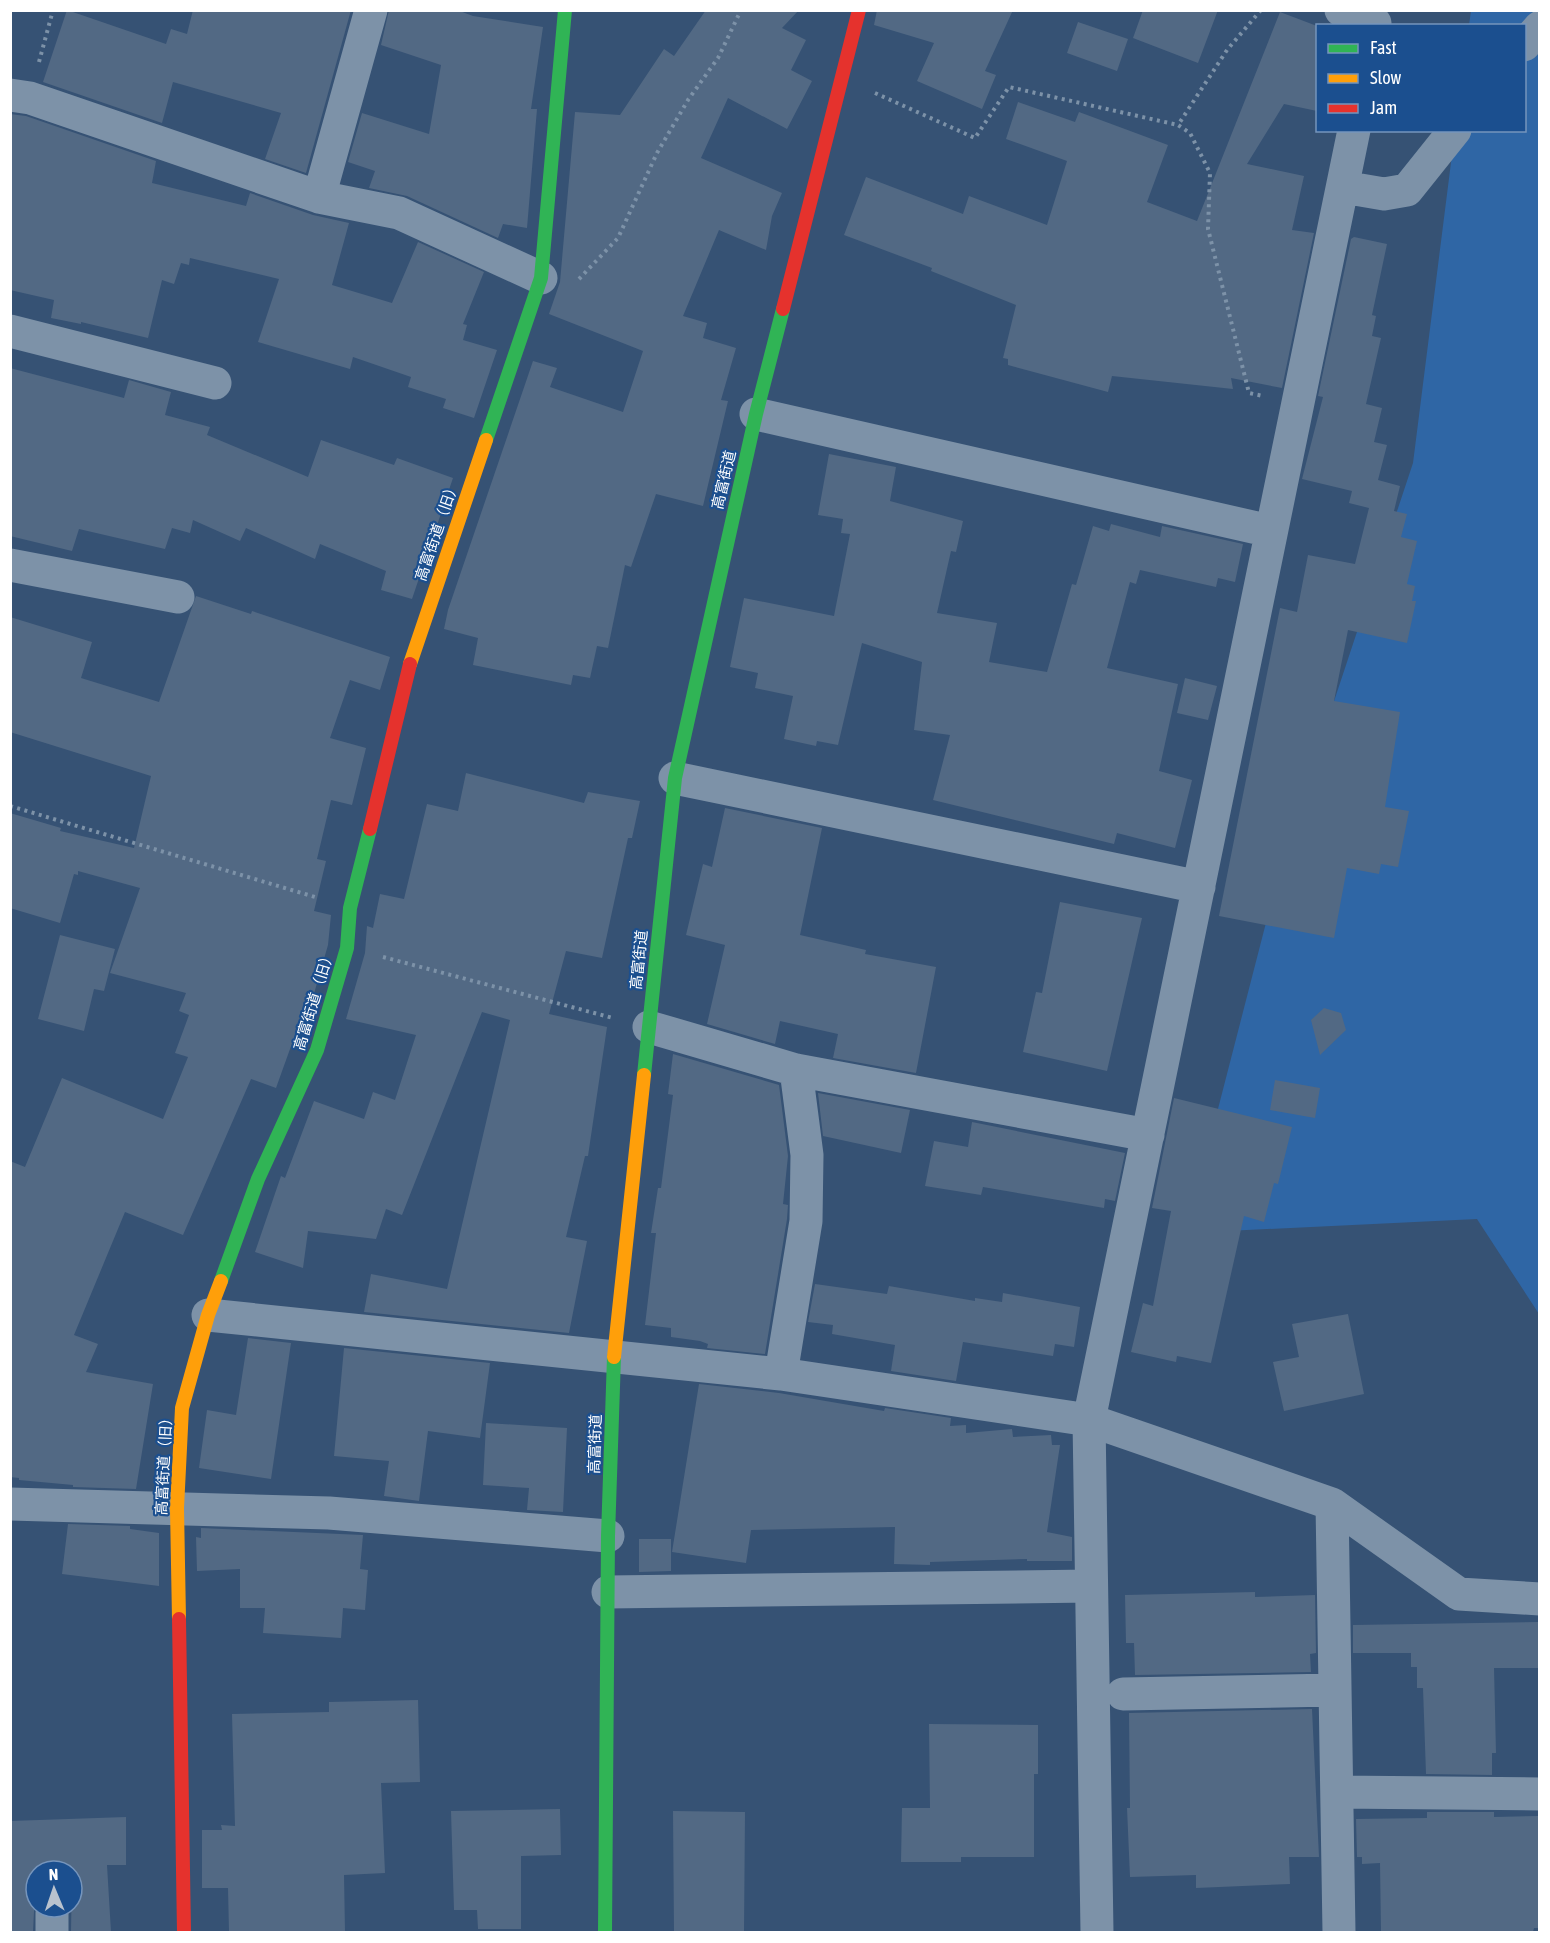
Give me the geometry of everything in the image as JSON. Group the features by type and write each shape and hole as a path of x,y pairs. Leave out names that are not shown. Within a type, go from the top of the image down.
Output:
{"street":[{"path":"319,197 371,10"},
{"name":"高富街道（旧）","path":"184,1932 177,1508 182,1408 208,1315 258,1179 317,1050 347,948 350,908 412,658 539,284 565,10"},
{"name":"高富街道","path":"605,1932 608,1536 614,1356 675,777 756,414 859,10"},
{"path":"1341,10 1375,20"},
{"path":"1526,43 1539,27"},
{"path":"20,96 319,197 399,213 539,284"},
{"path":"1097,1932 1089,1420 1354,132"},
{"path":"1343,187 1384,194 1407,190 1453,132"},
{"path":"10,331 215,382"},
{"path":"756,414 1270,531"},
{"path":"10,565 178,597"},
{"path":"675,777 1199,886"},
{"path":"649,1027 796,1070 1148,1135"},
{"path":"781,1374 806,1221 807,1155 796,1070"},
{"path":"208,1315 781,1374 1089,1420 1332,1504 1459,1593 1539,1599"},
{"path":"10,1504 329,1513 608,1536"},
{"path":"1332,1504 1339,1932"},
{"path":"608,1592 1091,1586"},
{"path":"1123,1694 1334,1690"},
{"path":"1337,1792 1539,1794"}],"path":[{"path":"20,96 53,10"},
{"path":"539,284 564,294 618,238 657,153 688,100 718,58 741,10"},
{"path":"1178,125 1227,50 1261,10"},
{"path":"841,78 975,138 1009,87 1178,125 1190,133 1210,173 1208,229 1249,393 1297,405"},
{"path":"10,806 350,908"},
{"path":"347,948 649,1027"}],"shaded area":[{"path":"1471,11 1539,11 1539,1314 1477,1219 1186,1233 1285,849 1413,463 1455,132 1526,132 1526,24 1469,24"}],"building":[{"path":"67,10 166,44 171,29 187,34 193,10 351,10 306,173 265,159 281,113 173,82 162,123 43,82"},
{"path":"389,10 457,10 473,16 543,27 531,109 537,109 527,228 503,224 498,238 407,196 369,188 375,171 348,162 362,113 429,134 441,65 381,45"},
{"path":"706,10 799,10 782,28 806,40 791,70 812,81 787,129 728,98 701,158 782,193 772,216 766,250 719,230 683,316 707,323 703,338 736,348 721,400 728,401 703,506 656,494 631,567 625,565 608,648 597,646 590,678 573,675 571,685 473,665 478,638 444,629 448,610 533,361 557,368 550,387 623,412 643,351 549,314 560,282 575,112 620,115 664,49 674,56"},
{"path":"877,10 1013,10 985,71 996,75 982,109 917,81 934,43 874,25"},
{"path":"1143,10 1218,10 1198,63 1133,38"},
{"path":"1280,12 1316,26 1316,111 1284,104 1247,164 1304,176 1292,230 1314,233 1282,388 1231,378 1233,389 1112,376 1108,392 1008,365 1008,359 1003,358 1016,305 931,271 932,268 844,235 866,177 963,214 969,196 1047,225 1067,161 1006,139 1018,102 1075,122 1079,112 1168,145 1147,202 1197,221"},
{"path":"1078,22 1128,39 1117,71 1067,53"},
{"path":"10,114 26,116 156,161 152,183 246,206 250,193 313,215 349,223 332,285 392,303 418,242 484,272 463,324 467,325 463,340 497,350 474,418 443,408 446,399 408,387 411,377 353,357 350,369 258,342 279,279 190,258 189,265 181,263 174,284 162,280 148,338 81,322 81,324 51,318 54,300 10,290"},
{"path":"1354,237 1387,244 1372,315 1376,316 1372,336 1381,338 1366,404 1382,408 1374,442 1387,445 1378,480 1400,486 1394,511 1407,514 1401,537 1417,541 1407,584 1415,586 1412,601 1416,601 1407,643 1348,630 1334,701 1400,712 1385,807 1409,811 1398,867 1381,864 1379,874 1347,868 1334,938 1219,916 1280,608 1297,612 1308,555 1355,564 1369,508 1349,503 1352,491 1302,479 1323,397 1318,396 1351,239"},
{"path":"10,368 124,398 129,380 171,392 165,415 210,427 207,435 308,477 321,440 394,465 397,458 453,478 412,599 381,590 386,571 320,544 315,559 246,528 240,541 193,520 190,533 172,528 165,549 79,529 72,551 10,536"},
{"path":"829,454 896,467 890,501 963,521 956,552 951,551 937,613 997,623 989,662 1047,672 1072,584 1076,585 1093,526 1109,531 1111,524 1160,537 1162,526 1243,544 1235,582 1218,578 1216,587 1140,570 1136,584 1130,582 1107,668 1178,684 1159,771 1192,780 1175,848 1117,833 1114,844 933,800 950,735 914,730 922,662 862,643 838,745 817,741 816,746 784,739 793,696 755,688 758,673 730,667 744,598 834,616 850,534 841,533 843,519 818,515"},
{"path":"196,596 251,614 252,611 390,657 380,690 350,680 330,738 366,748 352,805 331,800 317,859 326,861 314,911 331,915 328,945 309,1011 304,1010 276,1088 251,1079 183,1235 125,1212 74,1335 98,1344 86,1372 153,1384 136,1489 73,1487 73,1485 19,1480 19,1478 10,1477 10,1161 25,1167 62,1078 163,1119 188,1057 175,1053 189,1015 179,1011 186,993 110,973 140,888 78,871 78,875 74,874 60,923 10,908 10,813 61,828 60,831 134,848 151,776 10,732 10,617 92,642 81,678 159,702"},
{"path":"1185,678 1217,686 1208,720 1177,713"},
{"path":"466,773 584,803 588,792 640,801 632,838 628,838 602,958 566,951 549,1014 607,1027 588,1156 585,1156 566,1237 587,1241 569,1333 364,1312 371,1274 447,1289 510,1020 482,1012 402,1215 386,1209 376,1239 308,1231 303,1268 255,1252 281,1176 285,1178 314,1101 364,1119 373,1092 395,1100 416,1035 346,1019 365,953 367,926 373,928 380,894 404,899 427,804 458,811"},
{"path":"725,808 822,828 800,935 866,950 865,954 936,967 916,1073 833,1058 838,1034 780,1021 775,1044 707,1024 725,945 686,935 703,864 712,867"},
{"path":"1060,902 1142,918 1107,1071 1023,1052 1036,992 1042,993"},
{"path":"60,935 115,949 104,991 94,989 84,1031 38,1019"},
{"path":"1324,1008 1341,1013 1346,1030 1320,1055 1311,1020"},
{"path":"673,1054 779,1085 788,1156 783,1204 788,1205 765,1354 707,1348 708,1344 700,1341 671,1337 671,1328 645,1325 656,1233 651,1233 658,1188 661,1188 673,1095 668,1094"},
{"path":"1275,1080 1320,1088 1315,1118 1270,1110"},
{"path":"818,1093 910,1110 901,1153 823,1136"},
{"path":"1174,1098 1292,1127 1278,1184 1274,1183 1264,1222 1244,1216 1211,1363 1177,1356 1176,1362 1131,1352 1143,1303 1153,1306 1171,1211 1152,1208"},
{"path":"972,1122 1125,1153 1115,1201 1105,1199 1104,1208 983,1187 981,1195 925,1186 934,1141 968,1147"},
{"path":"815,1284 887,1294 889,1286 975,1301 975,1298 1002,1302 1003,1293 1080,1307 1074,1347 1055,1344 1053,1356 963,1342 956,1381 891,1371 895,1345 832,1334 833,1325 808,1322"},
{"path":"1348,1314 1364,1394 1284,1411 1273,1362 1299,1357 1292,1324"},
{"path":"248,1338 291,1343 271,1479 199,1468 207,1410 236,1415"},
{"path":"344,1348 490,1363 480,1438 428,1431 419,1501 384,1496 389,1461 334,1456"},
{"path":"699,1384 779,1393 884,1411 885,1408 951,1418 950,1426 966,1425 966,1433 1012,1429 1013,1437 1051,1435 1052,1445 1060,1445 1047,1532 1072,1537 1072,1561 1027,1561 1027,1559 930,1562 930,1565 894,1564 895,1527 751,1530 746,1563 672,1552"},
{"path":"486,1423 567,1428 563,1512 527,1510 529,1488 483,1485"},
{"path":"68,1524 130,1526 130,1529 159,1533 159,1586 62,1574"},
{"path":"201,1528 363,1535 360,1569 368,1570 365,1610 343,1608 341,1638 263,1633 265,1608 240,1608 240,1569 197,1571 196,1537 201,1538"},
{"path":"639,1539 671,1539 671,1571 639,1572"},
{"path":"1255,1592 1255,1597 1315,1595 1316,1653 1310,1654 1311,1672 1135,1675 1134,1643 1126,1643 1125,1595"},
{"path":"1538,1622 1539,1668 1494,1668 1496,1753 1492,1753 1492,1775 1426,1774 1423,1688 1417,1688 1417,1667 1411,1667 1411,1653 1353,1653 1353,1625"},
{"path":"418,1700 420,1782 381,1783 385,1873 344,1875 345,1932 229,1932 228,1888 202,1888 202,1830 222,1830 221,1825 235,1826 232,1714 329,1712 329,1702"},
{"path":"1312,1709 1319,1857 1289,1857 1290,1884 1196,1888 1196,1875 1130,1877 1127,1808 1130,1808 1129,1713"},
{"path":"929,1724 1038,1725 1038,1774 1034,1774 1034,1857 961,1857 961,1862 901,1862 902,1808 930,1808"},
{"path":"560,1809 561,1855 521,1856 521,1929 478,1929 477,1910 454,1910 451,1811"},
{"path":"673,1811 745,1812 744,1932 674,1932"},
{"path":"1427,1812 1494,1812 1494,1817 1538,1816 1539,1928 1534,1928 1533,1932 1381,1932 1380,1863 1362,1864 1362,1857 1357,1857 1356,1819 1427,1818"},
{"path":"126,1817 126,1865 107,1865 111,1932 71,1932 71,1919 84,1919 84,1859 24,1859 24,1919 34,1919 33,1932 10,1932 10,1821"}],"traffic: fast":[{"path":"486,440 541,278 565,10"},
{"path":"644,1075 675,778 756,414 783,309"},
{"path":"221,1281 258,1179 317,1050 347,948 350,908 370,829"},
{"path":"605,1932 608,1536 614,1357"}],"traffic: slow":[{"path":"410,664 486,440"},
{"path":"614,1357 644,1075"},
{"path":"179,1619 177,1508 182,1408 208,1315 221,1281"}],"traffic: jam":[{"path":"783,309 859,10"},
{"path":"370,829 410,664"},
{"path":"179,1619 184,1932"}]}
